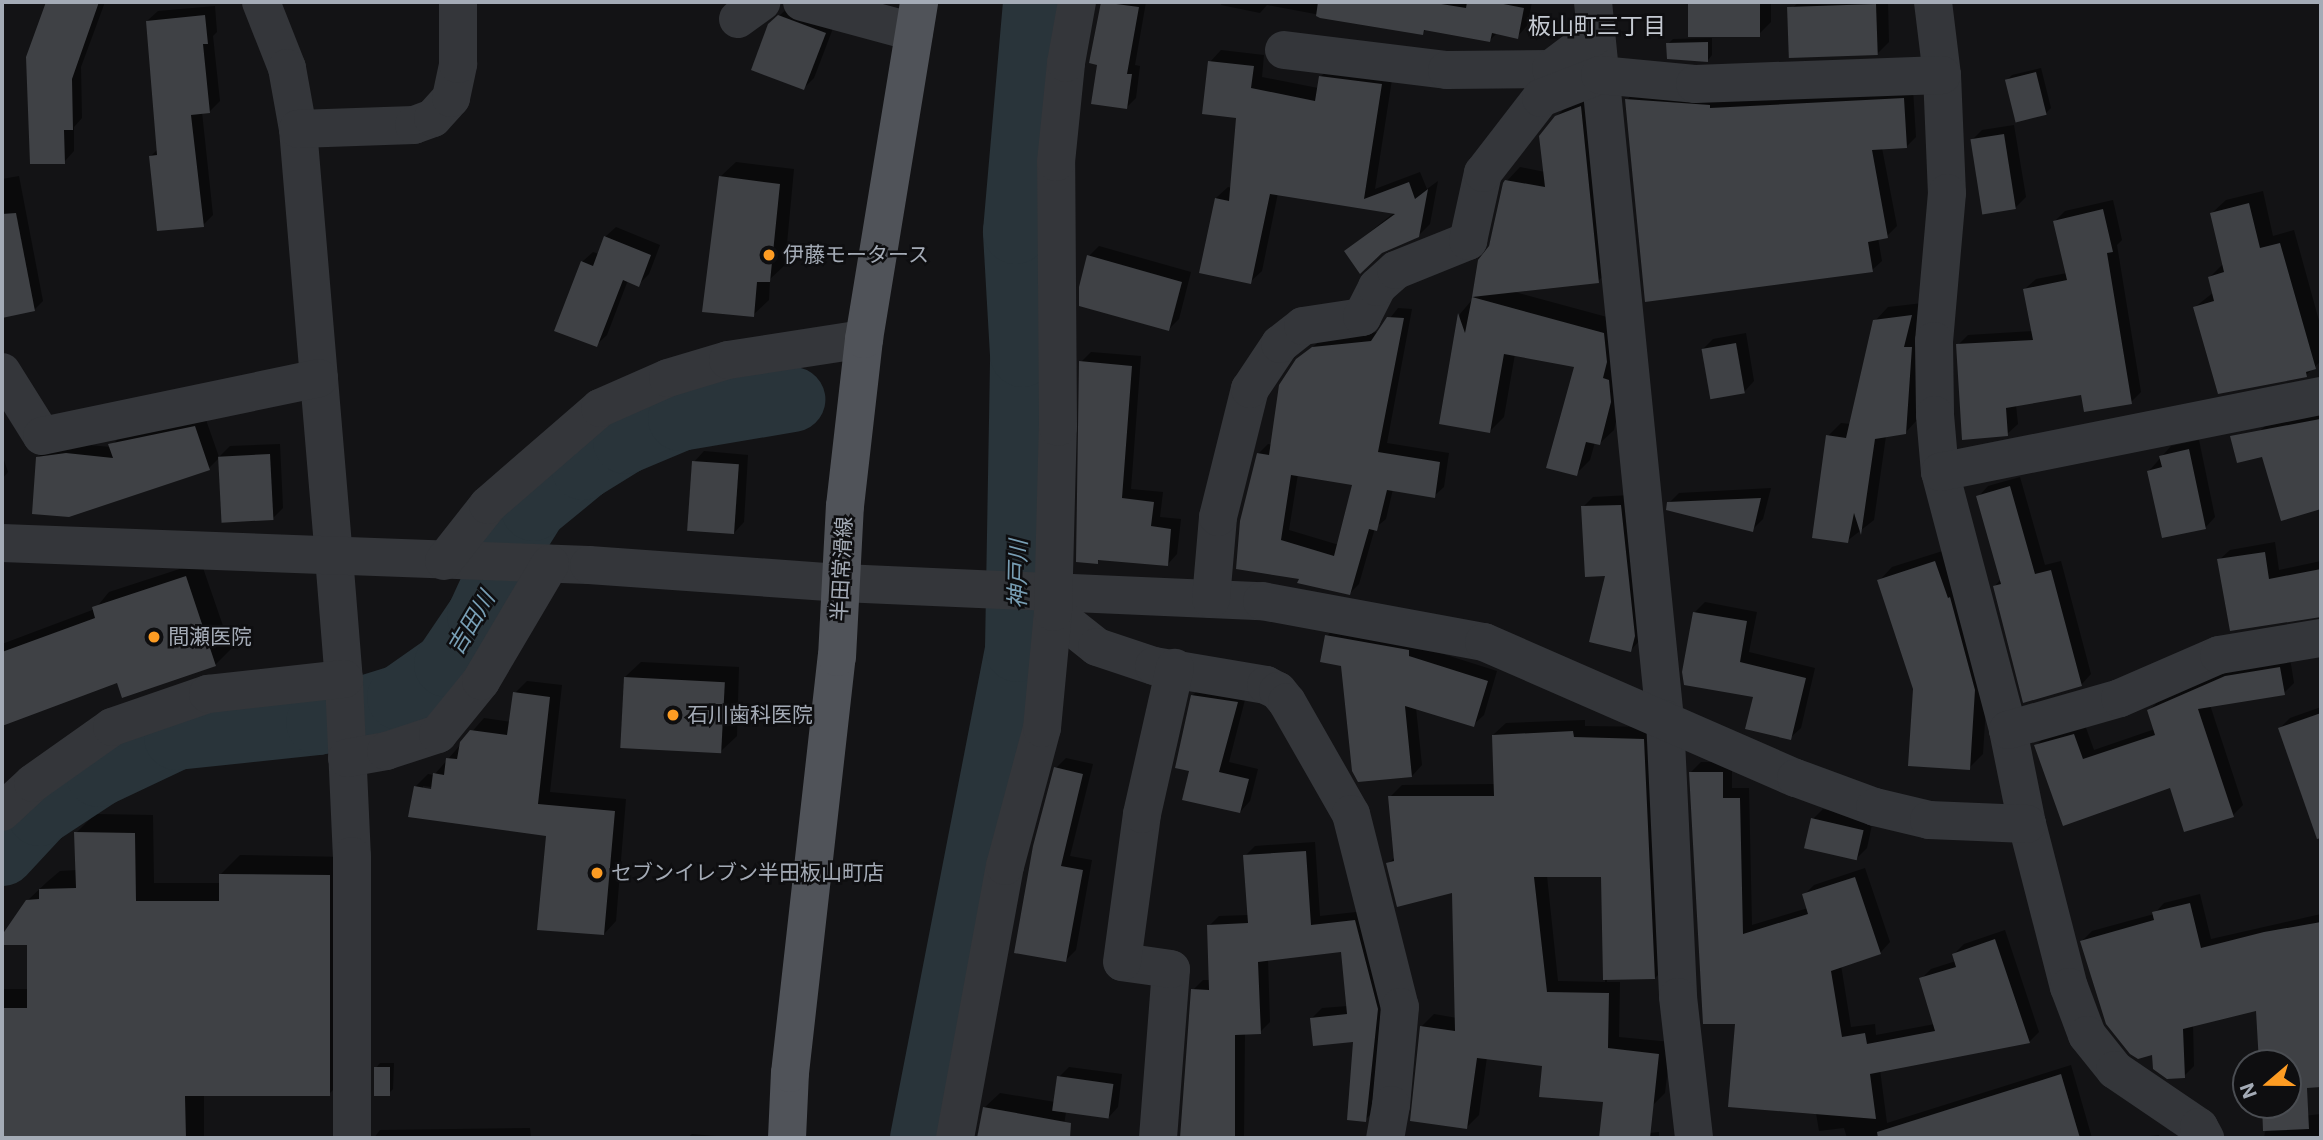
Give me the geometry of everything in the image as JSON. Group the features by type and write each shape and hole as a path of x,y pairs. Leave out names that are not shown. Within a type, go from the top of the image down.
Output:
{"main road":[{"name":"半田常滑線","path":"787,1138 790,1073 837,657 845,506 864,339 916,17"}],"street":[{"path":"261,2 287,68 298,129 344,680 352,856 352,1138"},
{"path":"298,129 414,125 433,118 451,98 458,64 458,2"},
{"path":"802,2 916,17"},
{"path":"955,1138 1004,866 1042,728 1058,427 1056,162 1066,63 1077,2"},
{"path":"1933,2 1942,75 1947,193 1934,341 1935,415 1940,472 2008,730 2027,824 2069,986 2087,1035 2115,1070 2199,1127 2205,1138"},
{"path":"1284,50 1447,70 1551,69 1595,18"},
{"path":"1595,18 1665,719 1678,997 1693,1138"},
{"path":"1211,599 1218,517 1250,389 1280,344 1303,326 1362,317 1377,287 1396,270 1468,241 1483,173 1541,98 1600,75 1695,83 1942,75"},
{"path":"444,561 488,505 600,408 668,378 728,360 864,339"},
{"path":"2,372 42,436 319,378"},
{"path":"1940,472 2321,396"},
{"path":"2,543 119,545 334,557 550,564 842,583 978,588 1049,597 1262,601 1484,642 1796,778 1875,807 1929,820 2027,824"},
{"path":"346,752 386,751 438,734 481,681 550,564"},
{"path":"1049,597 1097,647 1154,666 1266,685 1278,691 1351,814 1400,1007 1391,1105 1385,1138"},
{"path":"2008,730 2120,698 2220,655 2321,638"},
{"path":"1158,1138 1171,969 1122,962 1142,814 1175,668"},
{"path":"2,812 33,783 112,727 208,694 344,680"}],"building":[{"path":"46,2 99,2 72,79 73,130 64,130 65,164 30,164 26,57"},
{"path":"1101,2 1139,7 1127,74 1132,74 1127,109 1091,104 1097,65 1089,63"},
{"path":"1318,2 1429,2 1466,8 1467,2 1493,2 1524,8 1518,39 1492,33 1490,42 1424,30 1423,35 1320,18 1316,16"},
{"path":"1688,2 1760,2 1760,37 1688,37"},
{"path":"1876,4 1878,55 1789,58 1787,7"},
{"path":"205,15 208,44 203,44 210,113 191,115 204,227 157,231 149,156 157,155 146,21"},
{"path":"778,15 826,33 804,90 751,70 768,24"},
{"path":"1708,42 1708,62 1667,59 1666,43"},
{"path":"1208,61 1254,66 1251,88 1315,101 1319,76 1382,84 1364,199 1409,182 1415,199 1428,189 1419,237 1382,253 1360,274 1344,251 1395,214 1270,194 1251,284 1199,273 1215,198 1229,201 1236,118 1202,114"},
{"path":"2036,72 2047,115 2016,122 2005,80"},
{"path":"1904,98 1907,148 1872,150 1888,238 1868,242 1873,272 1645,302 1625,99 1710,105 1710,108"},
{"path":"1581,106 1599,283 1472,297 1478,260 1489,246 1503,183 1505,180 1545,187 1539,136 1555,116"},
{"path":"2004,134 2016,209 1982,214 1970,139"},
{"path":"719,176 780,184 770,282 757,282 754,317 702,312"},
{"path":"2249,203 2260,248 2280,243 2316,369 2306,372 2307,377 2218,394 2193,307 2214,301 2208,277 2224,272 2210,213"},
{"path":"2103,209 2113,252 2107,253 2132,404 2084,412 2081,395 2006,408 2008,436 1962,440 1956,344 2033,340 2023,289 2067,280 2053,221"},
{"path":"16,213 35,311 2,318 2,214"},
{"path":"604,236 651,255 639,287 623,280 597,347 554,331 581,261 593,266"},
{"path":"1087,255 1182,282 1169,331 1079,306 1079,287"},
{"path":"1472,297 1604,333 1607,362 1603,378 1609,380 1611,402 1600,445 1586,442 1577,476 1546,468 1574,367 1504,354 1490,433 1439,424 1458,313 1465,333"},
{"path":"1912,315 1904,347 1912,347 1906,434 1875,439 1861,535 1854,513 1848,543 1812,538 1826,435 1846,438 1873,320"},
{"path":"1387,317 1404,318 1378,452 1440,462 1435,498 1387,490 1377,531 1369,529 1350,595 1297,583 1299,579 1236,569 1240,521 1257,453 1269,455 1279,385 1296,359 1312,347 1371,341","holes":["1291,475 1352,485 1334,556 1281,540"]},
{"path":"1736,343 1745,393 1710,399 1702,349"},
{"path":"1079,361 1132,366 1122,498 1154,502 1151,526 1171,529 1168,566 1098,560 1098,564 1076,562"},
{"path":"2320,419 2321,509 2281,521 2262,457 2237,463 2230,436"},
{"path":"195,426 210,470 69,517 32,514 36,457 66,453 113,458 108,444"},
{"path":"2189,449 2206,529 2162,538 2147,471 2162,467 2159,456"},
{"path":"270,454 273,520 222,523 218,457"},
{"path":"692,461 739,464 734,534 687,531"},
{"path":"2010,486 2035,574 2051,570 2082,686 2023,703 1993,586 2001,584 1976,496"},
{"path":"1761,498 1753,532 1666,510 1667,502"},
{"path":"1621,505 1635,636 1631,652 1589,642 1605,576 1585,577 1581,506"},
{"path":"2265,552 2269,579 2321,569 2321,617 2230,631 2217,559"},
{"path":"1935,561 1948,598 1950,597 1975,690 1970,770 1908,766 1913,689 1877,580"},
{"path":"186,576 216,666 122,698 117,683 2,726 2,652 95,618 92,607"},
{"path":"1693,612 1747,621 1740,662 1806,678 1791,740 1745,729 1753,697 1684,685 1682,672"},
{"path":"1325,635 1409,650 1409,656 1488,681 1474,727 1405,706 1412,777 1358,782 1352,771 1341,666 1320,662"},
{"path":"2280,667 2285,695 2198,709 2234,817 2184,832 2170,788 2063,826 2034,745 2074,734 2083,759 2155,735 2147,710 2225,676"},
{"name":"石川歯科医院","path":"624,677 725,682 721,753 620,748"},
{"path":"513,692 550,697 538,804 615,811 604,935 537,930 546,836 408,817 414,786 431,789 433,773 444,775 446,758 457,759 460,742 470,730 507,735"},
{"path":"1191,695 1238,702 1219,772 1249,779 1240,813 1182,800 1189,771 1175,768"},
{"path":"2321,713 2321,838 2317,839 2278,728"},
{"path":"1573,731 1574,737 1644,739 1655,979 1603,980 1601,877 1534,877 1547,992 1609,993 1608,1048 1659,1054 1650,1138 1599,1138 1603,1102 1539,1097 1542,1066 1477,1058 1467,1129 1410,1121 1420,1026 1455,1031 1452,893 1397,907 1386,863 1394,861 1388,796 1494,796 1492,735"},
{"path":"1054,767 1083,774 1061,866 1083,870 1066,962 1014,953 1033,846"},
{"path":"1689,772 1723,772 1723,798 1740,798 1743,934 1808,914 1802,894 1855,877 1881,954 1831,971 1842,1037 1865,1033 1867,1044 1935,1031 1919,978 1956,967 1952,954 1995,939 2030,1043 1870,1074 1876,1119 1728,1107 1735,1024 1703,1024"},
{"path":"1811,818 1864,830 1857,860 1804,848"},
{"path":"74,832 135,833 136,901 219,901 219,874 330,875 330,1096 185,1096 186,1138 2,1138 2,1008 27,1008 27,945 2,945 2,935 26,900 39,899 39,889 76,888"},
{"path":"1306,851 1311,925 1355,920 1378,1009 1366,1122 1347,1120 1353,1042 1313,1046 1310,1018 1347,1014 1341,952 1258,962 1261,1034 1235,1035 1235,1138 1180,1138 1191,989 1209,990 1207,925 1248,923 1243,855"},
{"path":"2190,903 2201,948 2264,932 2321,922 2321,1087 2307,1088 2309,1129 2263,1131 2263,1119 2302,1119 2302,1049 2258,1049 2256,1011 2183,1029 2185,1078 2167,1079 2153,1069 2152,1055 2138,1059 2130,1054 2106,1024 2080,941 2154,920 2152,912"},
{"path":"374,1067 390,1067 390,1096 374,1096"},
{"path":"2061,1074 2080,1138 1878,1138 1877,1132"},
{"path":"1057,1076 1113,1084 1109,1119 1052,1111"},
{"path":"983,1107 1071,1123 1070,1138 977,1138"}],"waterway":[{"name":"神戸川","path":"922,1138 1017,649 1022,354 1015,231 1035,2"},
{"name":"吉田川","path":"2,853 39,813 98,774 176,737 318,722 399,697 446,664 479,615 514,539 533,508 583,467 625,441 680,418 792,399"}],"place":[{"name":"伊藤モータース","path":"769,255"},
{"name":"間瀬医院","path":"154,637"},
{"name":"石川歯科医院","path":"673,715"},
{"name":"セブンイレブン半田板山町店","path":"597,873"}],"district":[{"name":"板山町三丁目","path":"1597,26"}]}
